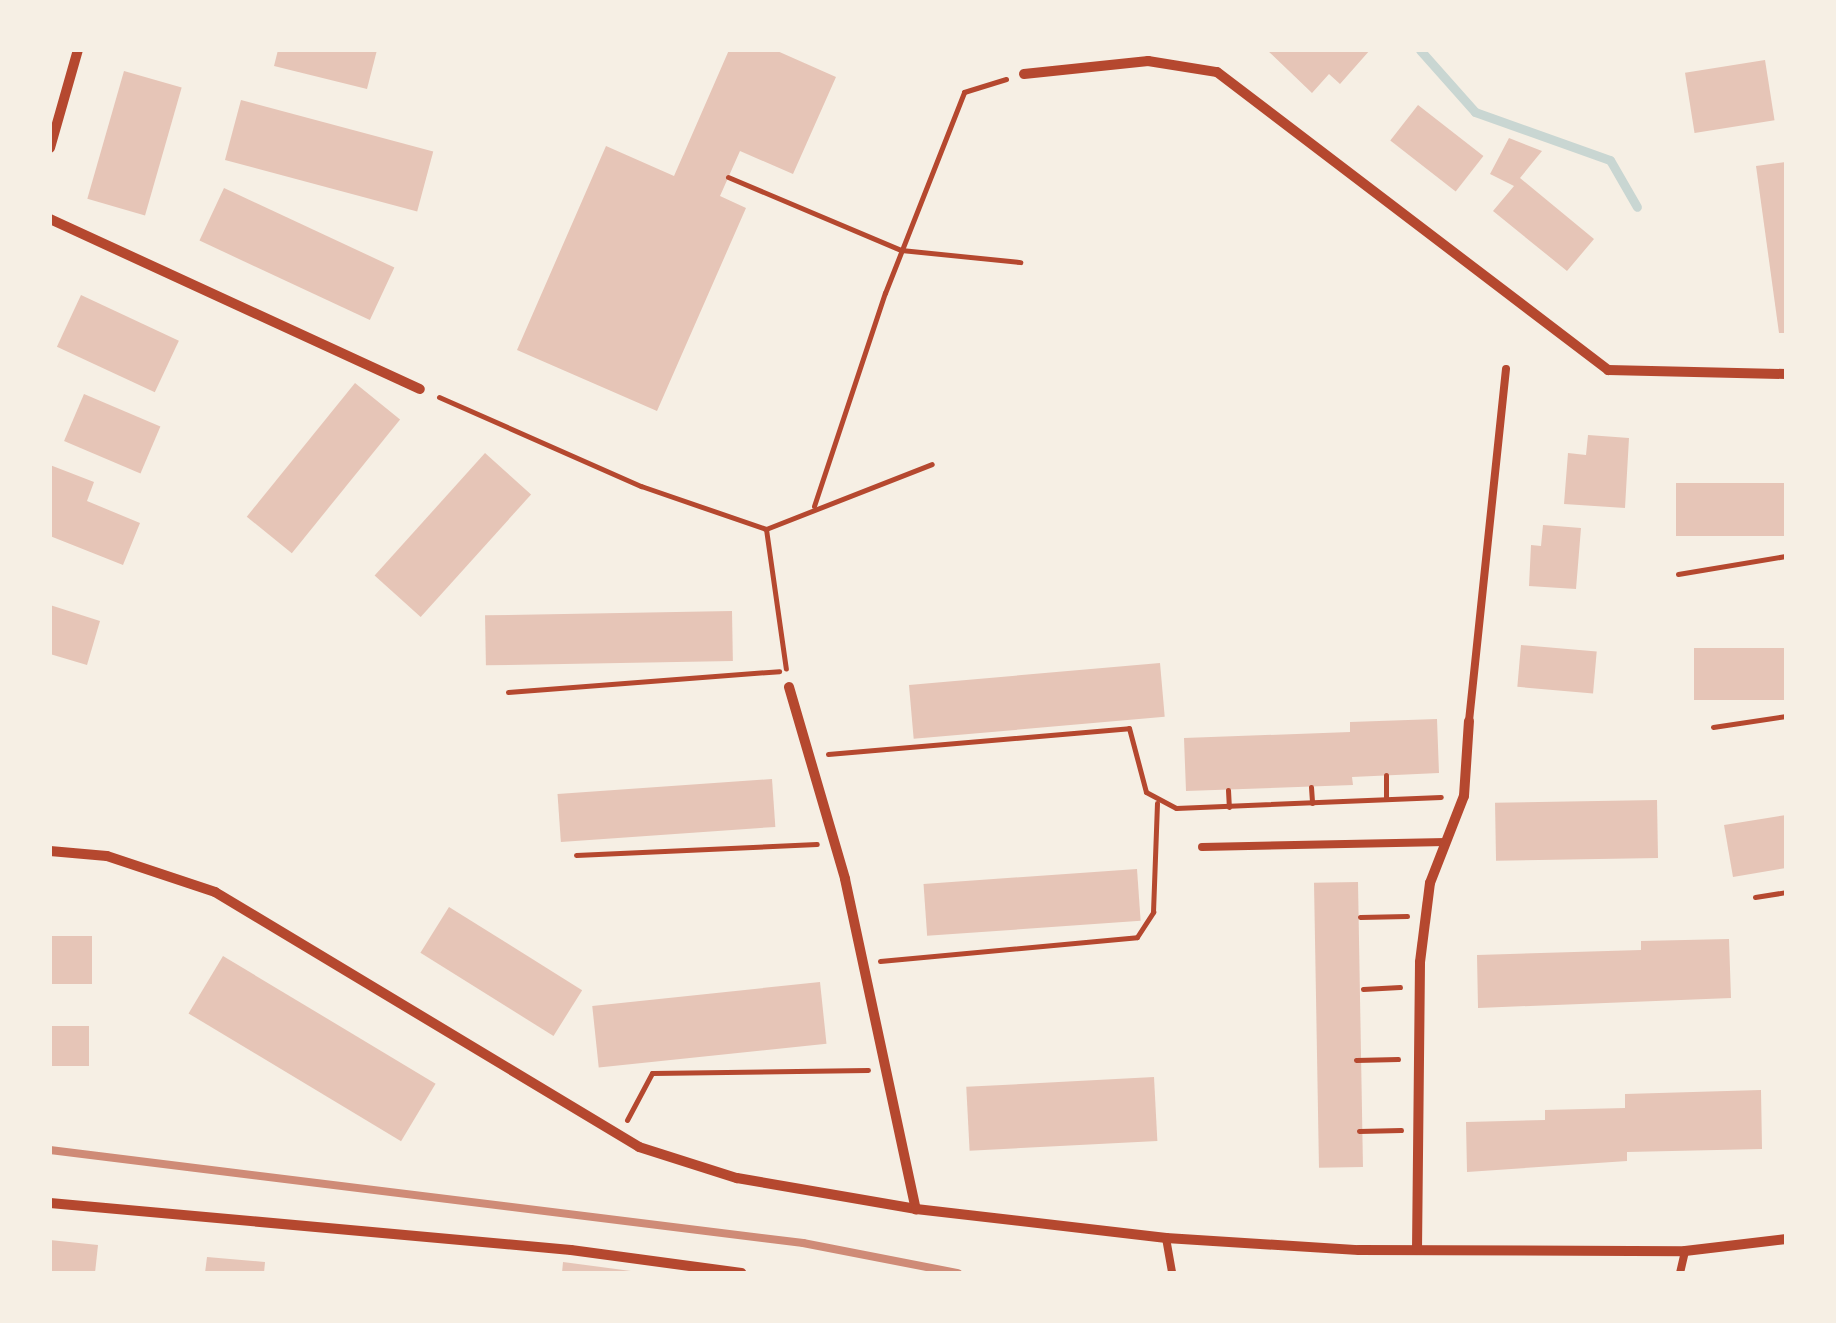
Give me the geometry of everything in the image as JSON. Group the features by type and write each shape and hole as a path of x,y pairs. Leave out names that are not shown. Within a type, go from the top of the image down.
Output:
{"street":[{"path":"50,148 78,50"},
{"path":"1024,74 1148,61 1217,72 1608,370 1786,374"},
{"path":"50,219 420,388"},
{"path":"789,687 835,844 916,1209"},
{"path":"1416,1250 1420,986 1426,916 1446,842 1464,796 1469,721"},
{"path":"50,852 107,856 216,892 619,1135 683,1164 738,1178 916,1209 1166,1238 1416,1250 1684,1250 1786,1239"},
{"path":"50,1202 553,1248 741,1273"}],"lane":[{"path":"1469,721 1506,369"},
{"path":"1202,847 1446,842"},
{"path":"1166,1238 1172,1273"},
{"path":"1680,1273 1684,1250"}],"path":[{"path":"814,506 901,250 964,92 1024,74"},
{"path":"728,177 901,250 1020,262"},
{"path":"420,388 641,486 766,530 814,506 932,464"},
{"path":"766,530 789,687"},
{"path":"1678,574 1786,556"},
{"path":"508,692 787,671"},
{"path":"1714,727 1786,716"},
{"path":"810,756 1130,728 1140,774 1157,803 1153,912 1137,937 863,962"},
{"path":"1386,775 1386,799"},
{"path":"1311,786 1312,803"},
{"path":"1228,790 1229,807"},
{"path":"1157,803 1229,807 1464,796"},
{"path":"576,855 835,844"},
{"path":"1754,897 1786,892"},
{"path":"1360,917 1426,916"},
{"path":"1363,989 1420,986"},
{"path":"1356,1060 1419,1058"},
{"path":"619,1135 652,1072 886,1070"},
{"path":"1359,1131 1418,1130"}],"building":[{"path":"278,50 377,50 367,89 274,66"},
{"path":"729,50 775,50 836,77 793,174 740,151 720,196 746,208 657,411 517,350 606,146 674,176"},
{"path":"1267,50 1370,50 1340,84 1329,74 1312,93"},
{"path":"1765,60 1775,120 1695,133 1685,73"},
{"path":"124,71 182,88 145,215 87,199"},
{"path":"241,100 433,152 417,211 225,160"},
{"path":"1418,105 1483,156 1456,192 1390,140"},
{"path":"1509,138 1542,151 1520,178 1594,239 1567,271 1493,211 1514,186 1490,174"},
{"path":"1786,162 1786,333 1779,333 1756,166"},
{"path":"224,188 394,267 370,320 199,241"},
{"path":"81,295 179,341 155,392 57,347"},
{"path":"355,383 400,420 292,553 247,517"},
{"path":"84,394 160,426 140,473 64,441"},
{"path":"1588,435 1629,438 1625,508 1564,504 1568,453 1586,455"},
{"path":"485,453 531,494 421,617 375,576"},
{"path":"50,465 94,482 87,501 140,523 123,565 50,536"},
{"path":"1676,483 1786,483 1786,536 1676,536"},
{"path":"1543,525 1581,528 1576,589 1529,586 1531,545 1541,546"},
{"path":"50,605 100,621 87,665 50,654"},
{"path":"732,611 733,661 486,665 485,615"},
{"path":"1521,645 1597,652 1593,693 1517,687"},
{"path":"1694,648 1786,648 1786,700 1694,700"},
{"path":"1160,663 1165,717 914,739 909,685"},
{"path":"1437,719 1439,773 1352,777 1353,785 1186,791 1184,738 1350,732 1350,722"},
{"path":"772,779 775,827 561,842 558,794"},
{"path":"1657,800 1658,858 1496,861 1495,803"},
{"path":"1786,815 1786,868 1733,877 1724,825"},
{"path":"1137,869 1141,921 927,936 924,884"},
{"path":"1358,882 1363,1167 1319,1168 1314,883"},
{"path":"449,907 582,990 554,1036 420,953"},
{"path":"50,936 92,936 92,984 50,984"},
{"path":"1729,939 1731,998 1478,1008 1477,955 1641,950 1641,941"},
{"path":"223,956 436,1084 401,1141 188,1013"},
{"path":"820,982 826,1044 599,1068 592,1006"},
{"path":"50,1026 89,1026 89,1066 50,1066"},
{"path":"1154,1077 1157,1141 970,1151 966,1087"},
{"path":"1761,1090 1762,1149 1627,1152 1627,1161 1467,1172 1466,1122 1545,1120 1545,1110 1625,1108 1625,1094"},
{"path":"50,1240 98,1245 95,1273 50,1273"},
{"path":"207,1257 265,1262 264,1273 205,1273"},
{"path":"563,1262 631,1271 631,1273 562,1273"}],"waterway":[{"path":"1420,50 1475,112 1610,160 1637,207"}],"railway":[{"path":"50,1150 803,1243 958,1273"}]}
